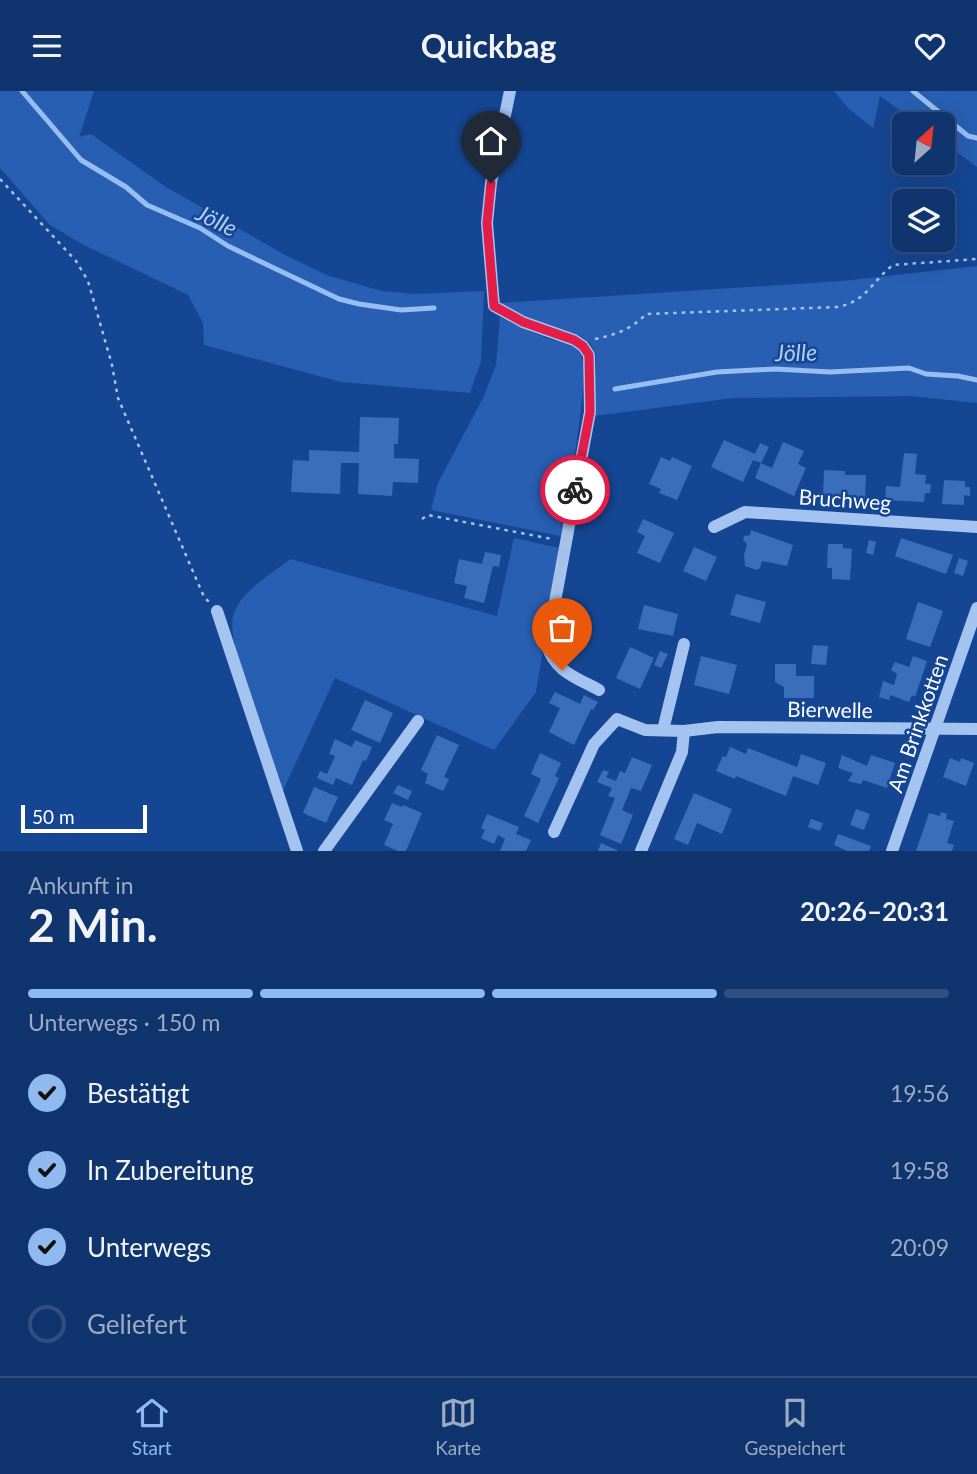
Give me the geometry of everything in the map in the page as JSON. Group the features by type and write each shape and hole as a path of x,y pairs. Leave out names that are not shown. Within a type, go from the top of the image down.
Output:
{"street":[{"path":"510,91 491,183 487,223 494,306 523,322 574,340 583,346 589,355 590,412 547,645 551,657 562,670 599,689"},
{"name":"Bruchweg","path":"714,527 745,512 977,527"},
{"name":"Am Brinkkotten","path":"892,851 977,608"},
{"path":"217,611 295,845"},
{"path":"663,730 684,644"},
{"name":"Bierwelle","path":"554,832 594,744 617,719 645,730 684,731 718,727 977,729"},
{"path":"324,851 418,721"},
{"path":"641,851 682,752 684,731"}],"path":[{"path":"0,179 76,261 88,281 112,365 118,398 204,597 217,611"},
{"path":"583,346 591,340 631,327 646,314 838,307 850,305 865,295 893,265 977,259"},
{"path":"422,519 428,515 565,542"}],"shaded area":[{"path":"0,91 94,91 79,137 91,134 166,187 287,256 329,276 382,291 415,294 484,291 481,361 470,393 341,382 204,345 203,323 188,295 82,244 50,225 0,168"},
{"path":"834,91 977,91 977,167 956,152 956,112 902,112 880,96 873,128 848,108"},
{"path":"977,266 977,403 911,396 733,398 594,416 596,354 589,342 577,334 550,329 524,318 501,303 842,281"},
{"path":"500,317 536,334 572,346 579,351 583,362 581,409 561,536 431,510 438,483 483,398 496,365"},
{"path":"514,538 559,548 536,692 494,750 335,678 282,793 250,703 236,651 233,616 249,591 290,559 497,616"}],"building":[{"path":"360,417 399,418 398,444 394,444 394,458 419,459 418,483 393,482 392,496 358,494 359,463 341,463 340,494 291,492 293,460 309,461 309,450 359,452"},
{"path":"724,440 755,454 760,443 769,447 761,463 753,460 743,482 711,467"},
{"path":"783,442 804,451 798,464 806,468 794,496 755,478 761,463 772,468"},
{"path":"904,453 917,454 915,474 926,475 925,484 931,484 930,493 925,493 924,502 885,500 886,486 900,487"},
{"path":"661,457 670,461 672,457 692,466 677,500 659,493 661,489 649,484"},
{"path":"824,470 845,471 845,475 866,475 865,500 823,496"},
{"path":"944,480 965,481 965,487 970,487 970,496 964,495 964,505 942,504"},
{"path":"643,519 674,533 660,563 637,553 645,536 637,532"},
{"path":"751,530 793,545 787,566 762,561 757,570 745,566 747,544 743,540 744,536 750,535"},
{"path":"901,538 953,555 946,574 895,556"},
{"path":"869,540 876,542 873,555 866,553"},
{"path":"828,544 843,544 843,548 852,549 850,580 832,579 832,568 827,568"},
{"path":"694,547 717,557 706,581 683,571"},
{"path":"485,552 501,555 499,567 493,566 484,603 464,598 467,586 454,583 459,559 482,564"},
{"path":"959,558 968,561 963,576 954,573"},
{"path":"736,594 766,602 760,623 730,615"},
{"path":"918,602 943,611 930,647 906,639"},
{"path":"644,605 678,614 673,636 638,629"},
{"path":"813,645 828,646 826,665 811,664"},
{"path":"630,647 654,658 640,689 616,678"},
{"path":"660,651 668,654 661,668 654,665"},
{"path":"701,656 737,665 729,694 694,685"},
{"path":"913,656 927,661 915,697 912,695 909,702 890,695 889,700 879,697 883,681 894,685 897,674 891,670 895,662 909,667"},
{"path":"775,664 796,664 796,676 814,676 814,698 784,698 784,687 775,682"},
{"path":"555,692 580,704 584,695 598,702 593,710 591,709 574,745 549,732 560,708 549,703"},
{"path":"365,700 393,713 380,743 351,730"},
{"path":"437,735 459,745 444,777 449,779 443,791 425,783 428,774 421,770"},
{"path":"335,739 352,747 355,740 372,747 352,785 336,778 333,785 317,778 320,771 327,774 335,756 329,754"},
{"path":"730,747 746,754 748,748 797,767 801,754 826,763 818,785 793,776 786,796 716,771"},
{"path":"540,753 561,763 555,776 559,778 538,823 524,816 541,779 531,774"},
{"path":"842,755 867,766 871,755 895,763 887,788 863,780 861,784 848,781 853,773 838,768"},
{"path":"632,757 652,765 641,791 631,788 622,810 633,815 621,844 600,835 615,798 608,796 612,788 597,782 603,770 609,772 606,777 616,781 620,771 625,773"},
{"path":"950,758 960,762 961,758 974,763 966,786 943,777"},
{"path":"398,785 412,791 408,800 393,793"},
{"path":"314,787 338,797 326,823 303,813"},
{"path":"694,793 732,809 722,834 697,823 688,845 674,839"},
{"path":"392,803 422,813 406,851 398,851 384,845 393,824 384,820"},
{"path":"856,809 870,814 864,830 850,825"},
{"path":"941,812 947,814 946,819 954,821 947,843 954,845 952,851 916,851 929,813 940,816"},
{"path":"487,814 519,827 516,834 531,840 526,851 500,851 505,839 498,835 494,844 481,838 485,830 481,828"},
{"path":"811,819 823,823 820,831 808,827"},
{"path":"838,834 871,846 869,851 847,851 834,845"},
{"path":"601,843 619,851 598,851"}],"waterway":[{"name":"Jölle","path":"22,91 81,160 126,187 147,205 200,228 228,246 339,299 401,310 434,308"},
{"path":"913,91 968,136 977,138"},
{"name":"Jölle","path":"615,389 717,372 775,369 830,372 909,368 926,374 977,380"}],"way so far":[{"path":"562,670 551,657 547,645 575,490"}],"route":[{"path":"491,183 487,223 494,306 551,334 574,340 583,346 589,355 590,412 575,490"}]}
